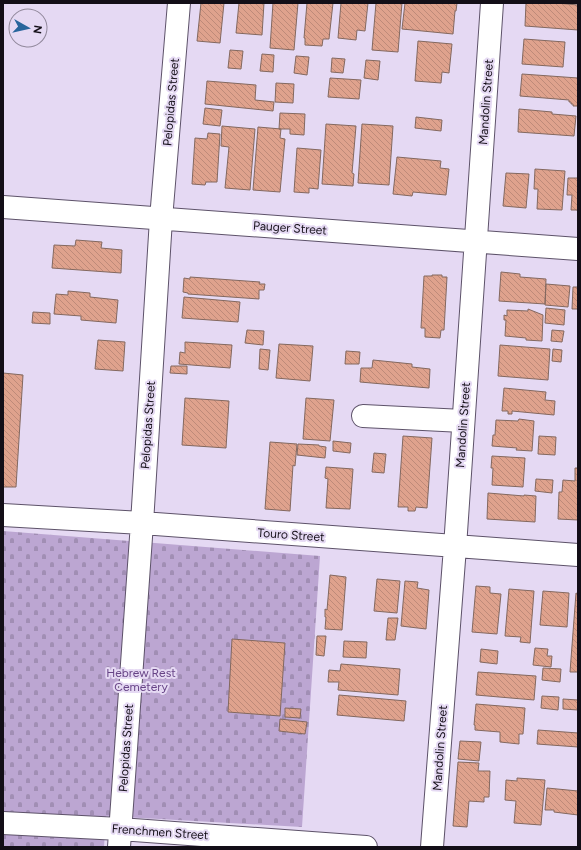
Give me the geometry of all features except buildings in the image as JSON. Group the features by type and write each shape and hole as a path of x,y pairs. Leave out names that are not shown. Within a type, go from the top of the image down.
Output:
{"street":[{"name":"Pelopidas Street","path":"119,838 142,524 161,219 179,3"},
{"name":"Mandolin Street","path":"432,847 492,3"},
{"name":"Pauger Street","path":"3,207 578,249"},
{"path":"363,416 463,422"},
{"name":"Touro Street","path":"3,515 578,555"},
{"name":"Frenchmen Street","path":"3,823 119,838 366,847"}],"green space":[{"name":"Hebrew Rest Cemetery","path":"3,531 320,556 302,827 106,816 104,847 3,847"}]}
